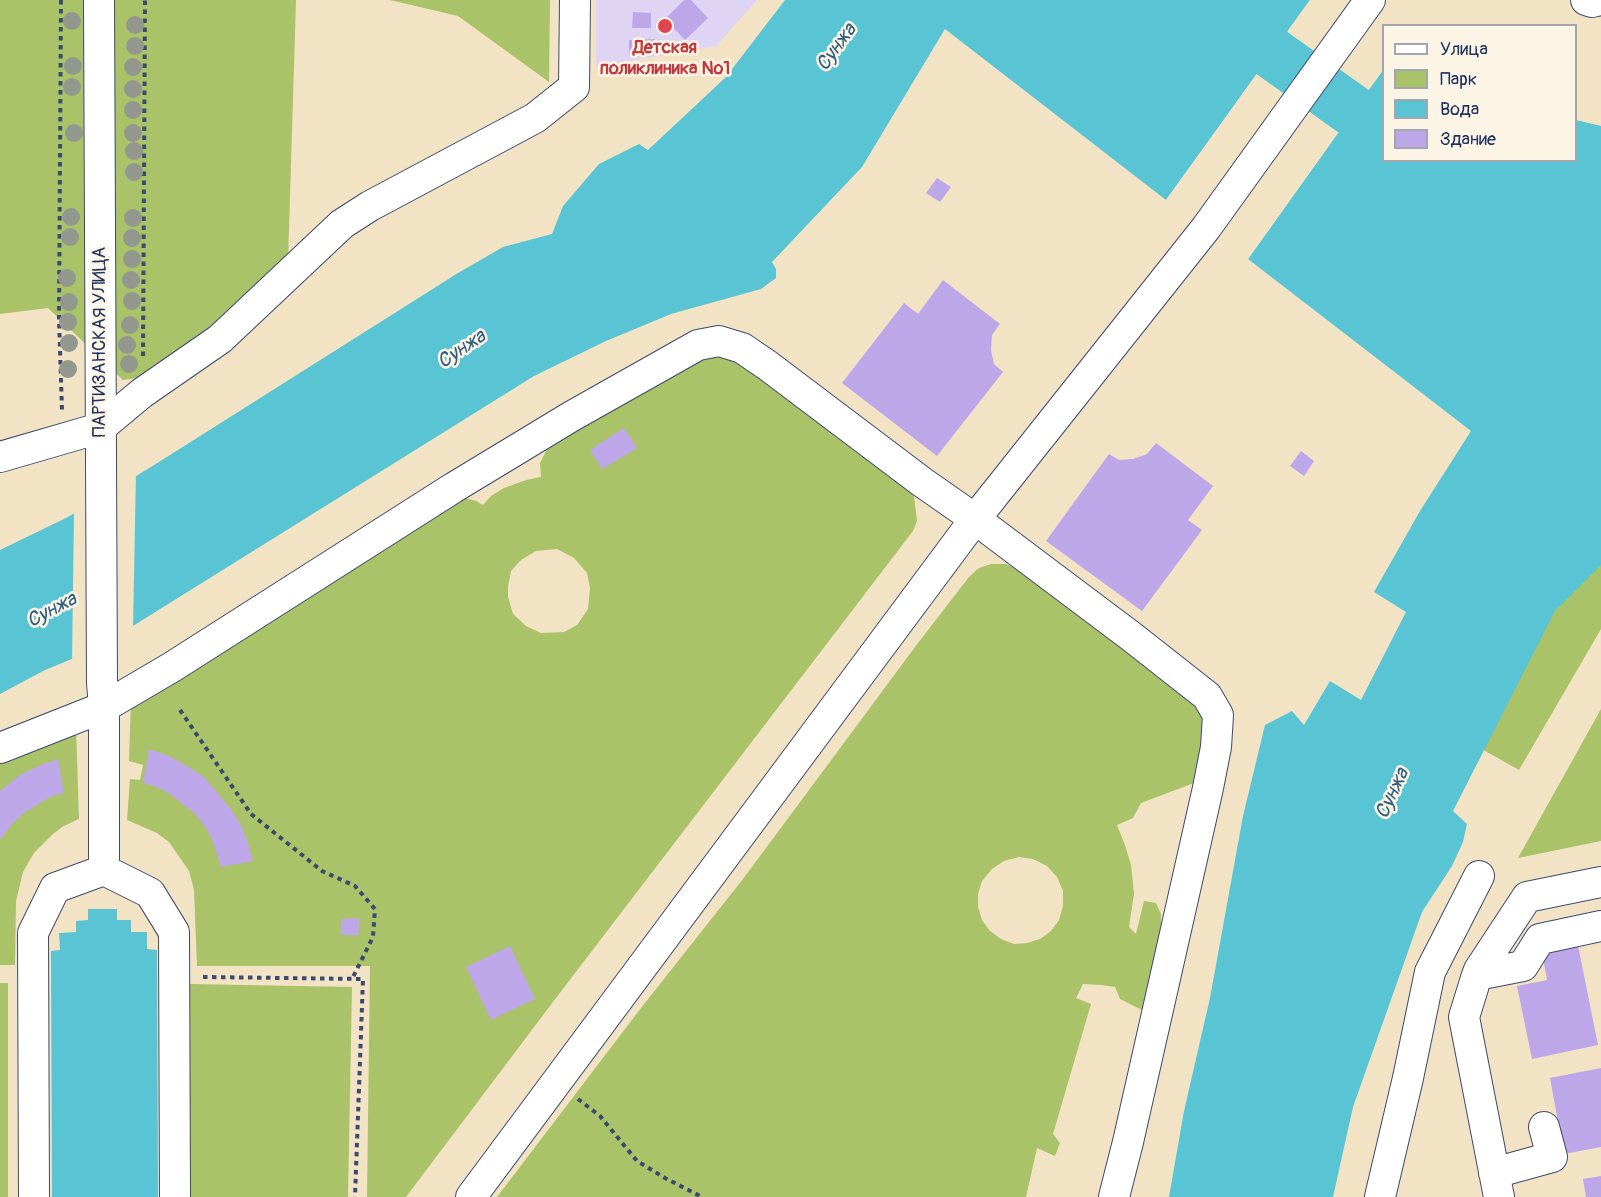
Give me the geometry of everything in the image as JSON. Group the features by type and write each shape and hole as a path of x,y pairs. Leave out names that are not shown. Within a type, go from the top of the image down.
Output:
{"street":[{"name":"ПАРТИЗАНСКАЯ УЛИЦА","path":"99,0 100,435 105,870"},
{"path":"0,457 62,439 100,435 142,393 220,339 342,224 370,206 535,118 574,87 575,0"},
{"path":"1586,0 1592,2 1601,0"},
{"path":"471,1197 975,519 1206,228 1364,6"},
{"path":"0,748 103,695 172,668 453,488 698,345 719,341 742,348 1132,637 1207,696 1218,715 1216,747 1208,788 1114,1197"},
{"path":"34,1197 33,933 55,888 105,870 150,893 174,933 175,1197"},
{"path":"1380,1197 1430,972 1479,876"},
{"path":"1544,1127 1552,1157 1497,1185 1464,1017 1479,970 1527,897 1601,882"},
{"path":"1477,975 1524,966 1540,939 1601,926"}],"path":[{"path":"61,0 59,319 62,439"},
{"path":"142,393 145,0"},
{"path":"180,710 251,814 322,871 355,886 375,909 373,937 352,979"},
{"path":"174,977 363,979 355,1197"},
{"path":"553,1087 574,1096 600,1116 637,1161 702,1197"}],"shaded area":[{"name":"Детская поликлиника №1","path":"596,0 757,0 716,46 596,67"}],"green space":[{"path":"0,0 296,0 288,262 155,375 123,380 48,308 0,314"},
{"path":"390,0 550,0 549,82 458,16"},
{"path":"721,349 910,486 917,521 913,531 406,1197 367,1197 370,966 197,966 194,890 189,871 169,842 157,833 127,820 130,779 140,780 143,765 129,761 131,699 465,498 483,505 491,496 504,488 541,477 540,463 550,443","holes":["557,549 574,558 587,573 590,588 588,609 577,625 564,632 541,633 526,626 513,614 508,597 511,571 521,560 536,551"]},
{"path":"1601,514 1601,629 1519,770 1377,690"},
{"path":"991,564 1006,564 1027,572 1192,697 1204,722 1204,738 1194,783 1141,803 1133,818 1117,825 1131,865 1134,894 1129,927 1136,934 1144,901 1156,903 1161,914 1161,927 1142,1010 1120,999 1115,987 1083,984 1076,998 1091,1004 1053,1134 1060,1143 1055,1156 1037,1148 1026,1197 497,1197 743,879 918,643 969,577 979,568","holes":["1019,857 1033,859 1047,866 1057,877 1063,891 1063,906 1059,920 1051,931 1040,939 1014,944 990,931 982,920 978,907 978,894 982,881 992,869 1004,861"]},
{"path":"1601,709 1601,841 1518,858"},
{"path":"76,727 79,819 52,835 34,853 23,872 16,901 15,965 0,965 0,756"},
{"path":"0,983 8,983 8,1197 0,1197"},
{"path":"190,984 352,987 348,1197 189,1197"}],"water":[{"name":"Сунжа","path":"785,0 1310,0 1166,200 945,29 862,167 772,262 776,269 776,278 761,289 671,314 606,341 534,376 96,649 45,670 0,694 0,550 68,517 503,247 552,234 563,206 599,164 639,144 648,150 726,77"},
{"name":"Сунжа","path":"1382,71 1382,162 1577,162 1577,120 1601,126 1601,565 1555,611 1453,811 1467,824 1463,842 1452,866 1422,912 1353,1107 1333,1197 1169,1197 1184,1111 1210,998 1243,816 1265,725 1292,711 1304,725 1330,681 1361,700 1406,612 1374,592 1420,511 1471,431 1248,259"},
{"path":"88,909 117,909 117,920 131,920 131,932 147,932 147,949 157,950 158,1197 52,1197 51,951 60,950 59,933 76,932 76,921 88,920"}],"pier":[{"path":"1310,0 1313,0 1169,202 1166,200"},
{"path":"1381,69 1382,71 1248,259 1246,257"},
{"path":"136,472 133,629 97,652 72,663 74,510"}],"building":[{"path":"684,0 691,0 708,18 685,40 665,19"},
{"path":"633,12 651,13 651,28 632,28"},
{"path":"655,39 655,54 629,55 629,40"},
{"path":"937,178 951,187 940,202 926,193"},
{"path":"943,280 1000,324 992,335 991,350 994,364 1003,372 937,456 842,383 904,303 918,314"},
{"path":"624,428 637,448 602,469 590,450"},
{"path":"1156,443 1213,486 1188,520 1202,530 1142,611 1046,541 1109,454 1119,460 1133,459 1147,454"},
{"path":"1301,451 1314,461 1304,476 1290,466"},
{"path":"149,749 169,756 204,777 231,809 241,825 253,861 221,867 212,839 194,813 170,794 143,783"},
{"path":"58,759 64,793 50,797 24,813 0,840 0,791 20,775"},
{"path":"359,918 359,935 341,935 341,919"},
{"path":"1578,945 1598,1045 1532,1059 1517,986 1547,980 1542,952"},
{"path":"510,946 535,999 491,1020 466,967"},
{"path":"1601,1068 1601,1147 1564,1154 1550,1078"},
{"path":"1601,1176 1601,1197 1586,1197 1583,1179"}],"waterway":[{"path":"1212,0 1272,53 1382,132"}],"place":[{"name":"Детская поликлиника №1","path":"665,26"}]}
